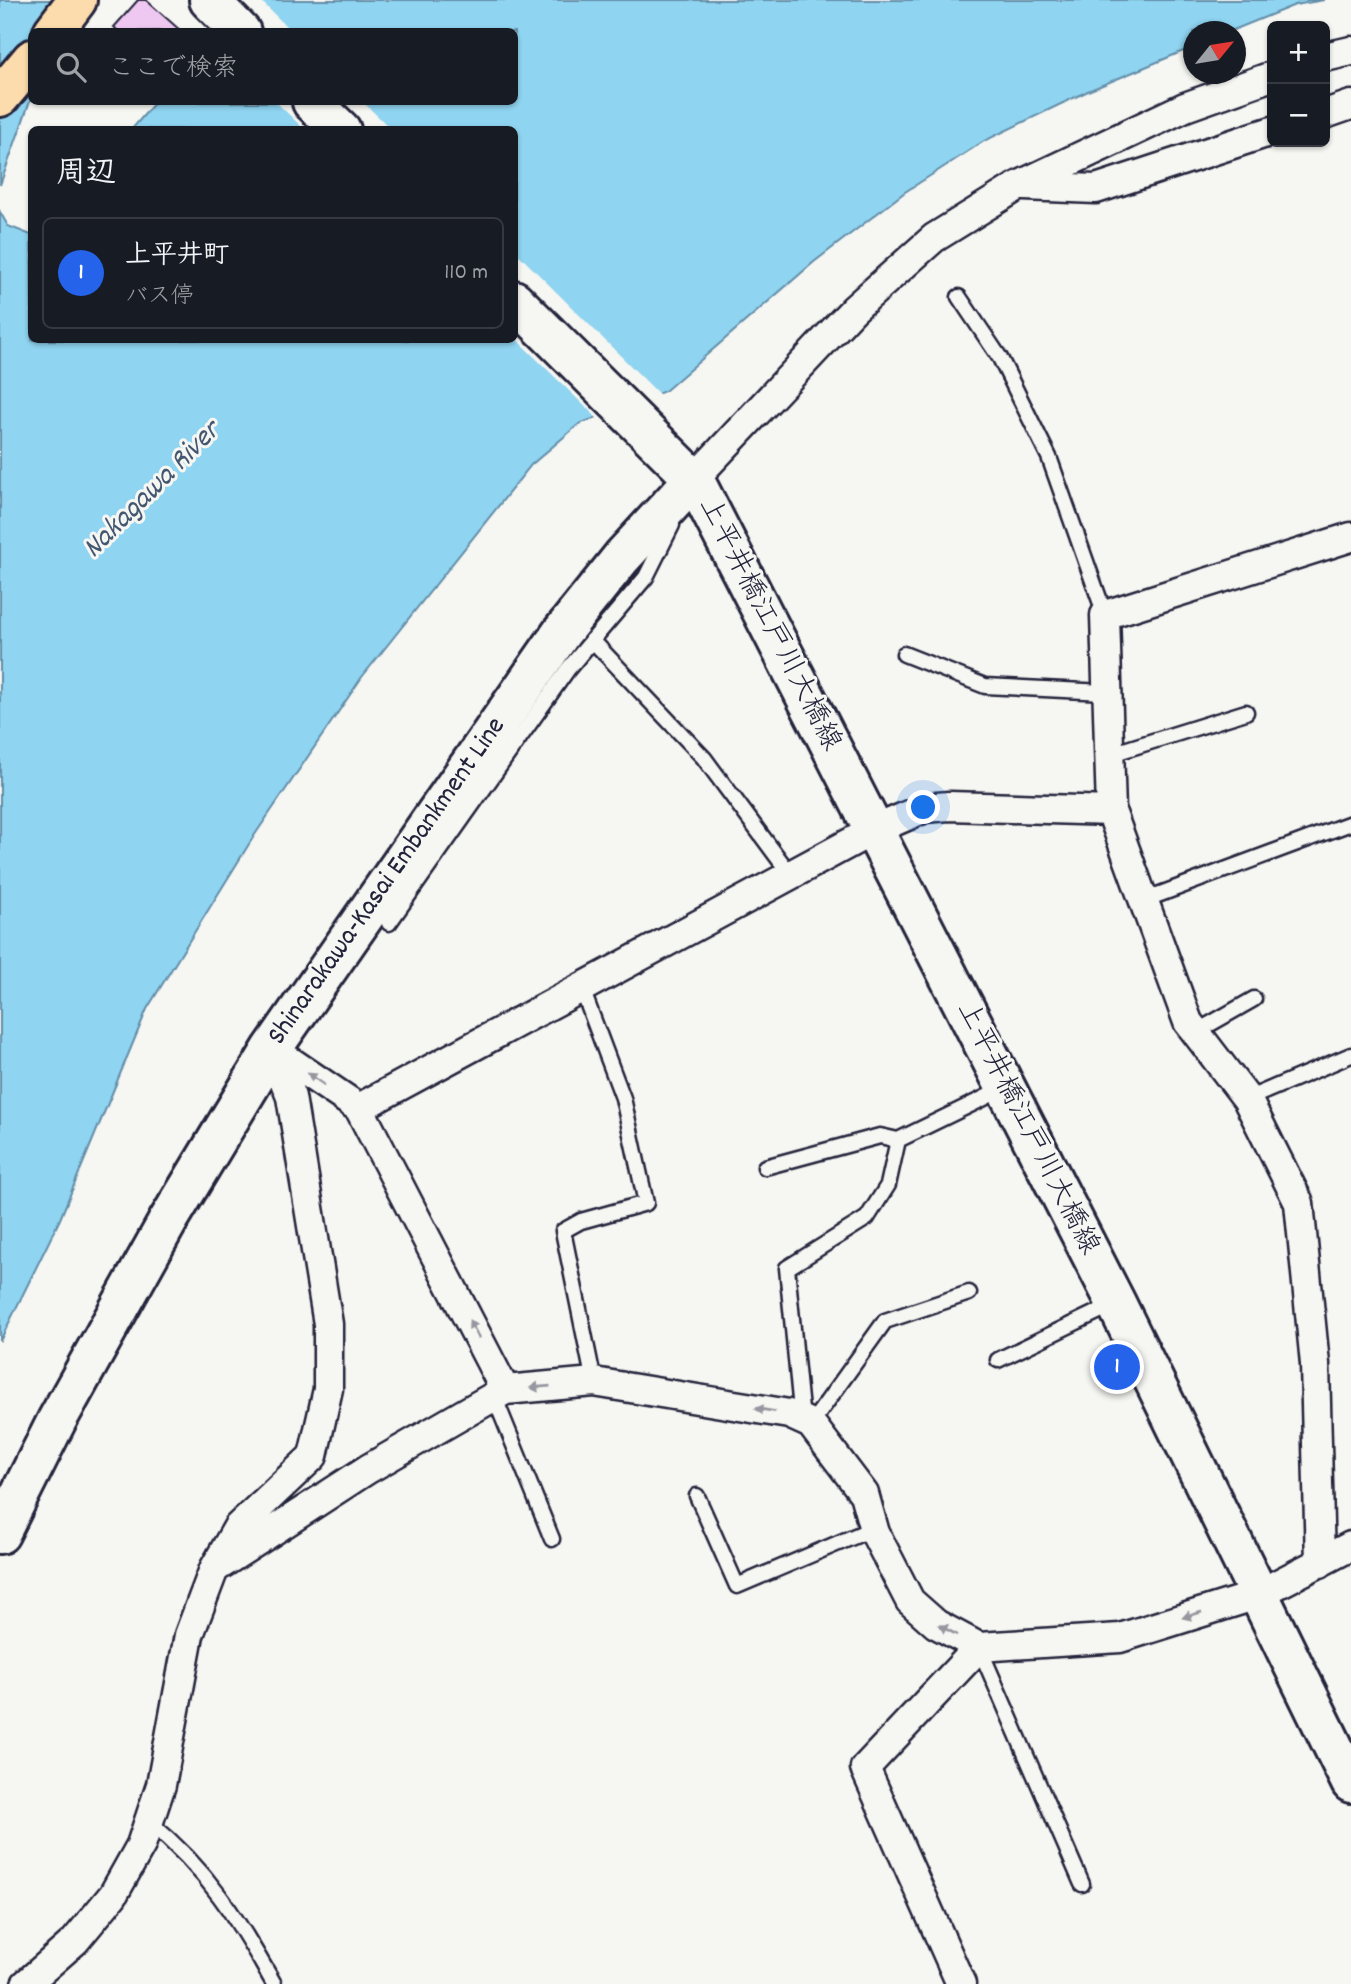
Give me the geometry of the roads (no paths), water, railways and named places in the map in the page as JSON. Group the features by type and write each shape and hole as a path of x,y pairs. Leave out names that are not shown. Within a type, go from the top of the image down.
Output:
{"highway":[{"path":"56,28 77,0"},
{"path":"0,97 28,64"}],"main road":[{"path":"209,0 237,28"},
{"path":"315,105 337,126"},
{"path":"518,304 685,469"},
{"name":"上平井橋江戸川大橋線","path":"685,469 1116,1303 1351,1783"},
{"name":"Shinarakawa-Kasai Embankment Line","path":"0,1534 63,1408 168,1222 272,1049 562,632 622,557 685,469"}],"street":[{"path":"1330,56 1351,51"},
{"path":"685,469 854,309 934,238 1018,186 1185,107 1267,78"},
{"path":"1330,112 1351,105"},
{"path":"1018,186 1096,189 1267,133"},
{"path":"1320,1563 1315,1364 1299,1203 1247,1099 1188,1022 1111,811 1105,692 1105,615 1351,537"},
{"path":"359,1108 790,874 872,831 925,808 949,806 1111,811"},
{"path":"272,1049 359,1108 500,1393"},
{"path":"26,1984 75,1941 113,1895 141,1845 160,1785 189,1635 214,1569 238,1527 313,1456 328,1389 328,1324 293,1110 272,1049"},
{"path":"214,1569 368,1469 500,1393 594,1382 789,1413 806,1422 863,1494 874,1528 910,1601 936,1623 979,1647 1120,1637 1257,1595 1351,1546"},
{"path":"961,1984 864,1768 979,1647"}],"lane":[{"path":"959,298 1000,358 1049,457 1105,615"},
{"path":"390,923 568,669 646,577 685,469"},
{"path":"592,640 704,758 790,874"},
{"path":"904,654 985,686 1105,692"},
{"path":"1108,755 1247,712"},
{"path":"1143,900 1351,823"},
{"path":"582,989 623,1098 646,1203 581,1222 564,1231 594,1382"},
{"path":"1196,1031 1254,999"},
{"path":"1247,1099 1351,1055"},
{"path":"765,1167 880,1136 898,1140 1006,1088"},
{"path":"806,1422 787,1268 867,1218 888,1185 898,1140"},
{"path":"806,1422 885,1321 968,1293"},
{"path":"998,1360 1116,1303"},
{"path":"500,1393 552,1539"},
{"path":"697,1496 737,1586 874,1528"},
{"path":"979,1647 1082,1884"},
{"path":"149,1822 185,1851 216,1889 274,1984"}],"water":[{"path":"0,0 66,0 56,28 28,28 29,105 0,185"},
{"name":"Nakagawa River","path":"254,0 1324,0 1295,5 1246,25 1246,21 1183,21 1183,51 1088,91 984,141 905,192 814,262 665,391 579,424 531,465 362,677 254,836 147,1009 60,1219 0,1341 0,212 8,226 28,234 28,343 518,343 518,126 135,126 152,105 518,105 518,28 225,28"}],"place":[{"name":"上平井町","path":"1117,1367"}]}
